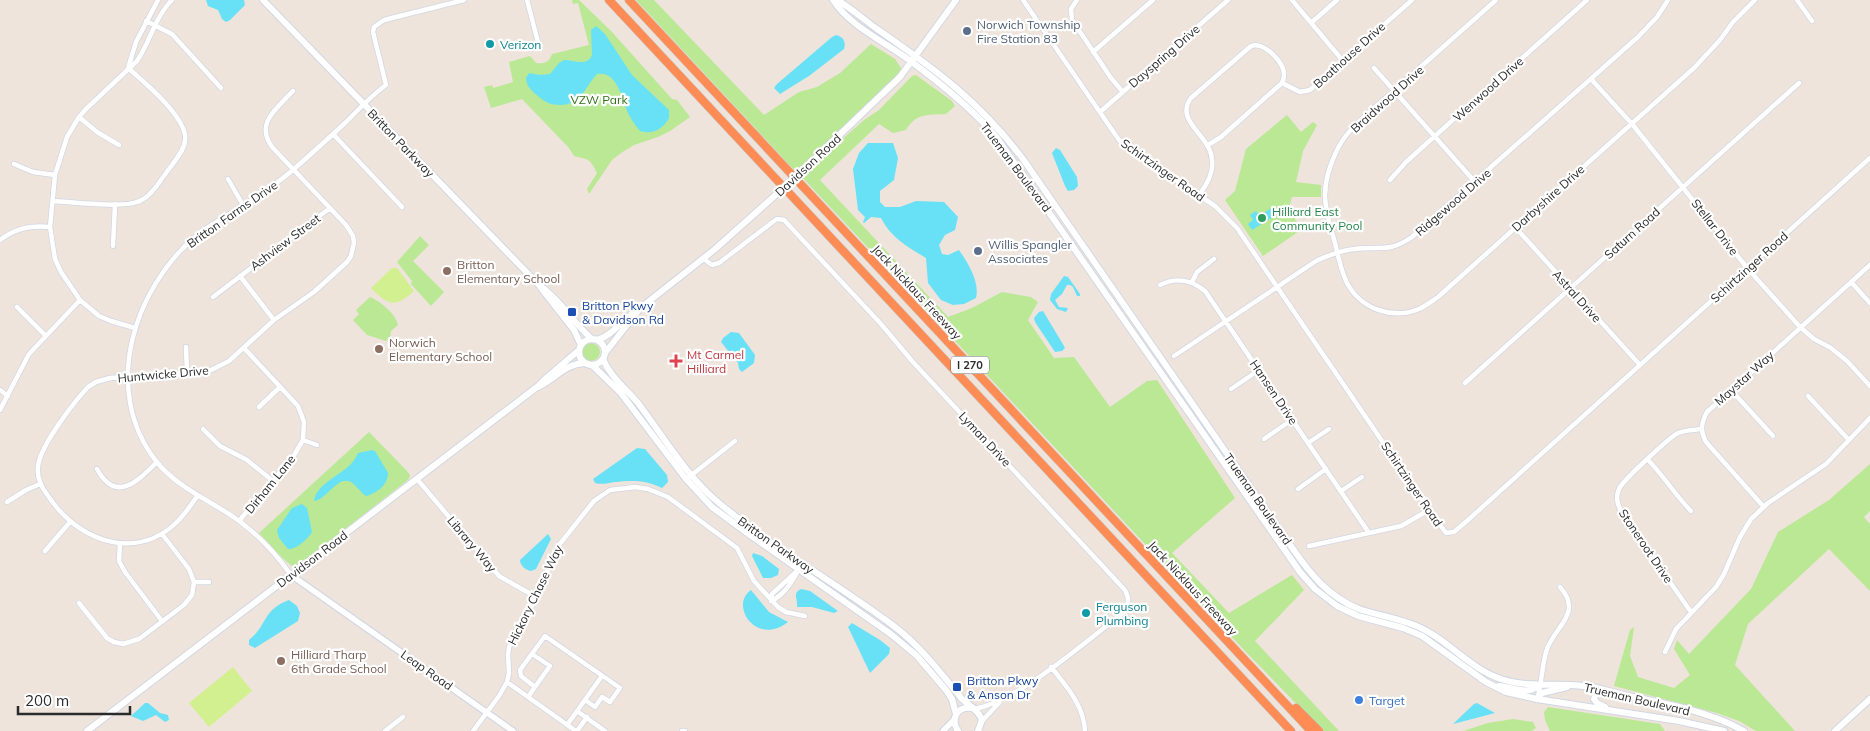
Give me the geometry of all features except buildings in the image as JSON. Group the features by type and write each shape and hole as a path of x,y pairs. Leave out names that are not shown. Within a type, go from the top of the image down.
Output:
{"highway":[{"name":"Jack Nicklaus Freeway","path":"609,0 1291,731"},
{"name":"Jack Nicklaus Freeway","path":"629,0 1311,731"},
{"path":"1253,669 1319,731"}],"main road":[{"name":"Britton Parkway","path":"263,0 539,285 574,330 580,347"},
{"name":"Trueman Boulevard","path":"835,0 916,56 979,107 1003,133 1021,156 1289,543 1320,584 1340,600 1360,609 1416,625 1435,635 1486,673 1517,683 1540,686 1574,685 1604,690 1719,720 1744,731"},
{"name":"Trueman Boulevard","path":"835,0 838,7 850,19 912,62 973,111 997,138 1310,584 1331,602 1358,616 1403,628 1422,636 1492,686 1516,695 1709,726 1724,731"},
{"name":"Davidson Road","path":"594,340 610,334 628,315 639,309 704,259 881,97 912,62 956,0"},
{"name":"Britton Parkway","path":"539,285 553,294 581,329 594,340"},
{"name":"Davidson Road","path":"604,356 639,309"},
{"path":"588,340 594,340 602,344 604,356 600,362 592,365 584,363 580,357 580,347 588,340"},
{"name":"Davidson Road","path":"87,731 537,387 580,347"},
{"name":"Britton Parkway","path":"604,356 610,372 626,388 689,477"},
{"name":"Davidson Road","path":"537,387 547,383 571,365 584,363"},
{"name":"Britton Parkway","path":"592,365 620,392 689,477 717,502 892,634 917,656 952,699 958,731"},
{"name":"Britton Parkway","path":"801,567 896,628 936,666 966,702 981,716 980,728"},
{"path":"1537,699 1545,692 1574,685"},
{"path":"1492,686 1525,691 1536,689 1540,686"},
{"path":"1604,690 1596,694 1594,698 1596,702 1601,706 1616,710"},
{"path":"1835,731 1870,699"},
{"path":"955,717 963,708 973,709"},
{"path":"1709,726 1719,720"}],"street":[{"path":"128,68 146,21 158,0"},
{"path":"136,328 99,316 80,300 61,272 55,259 50,227 55,175 67,138 79,117 137,61 144,52 163,11 172,0"},
{"name":"Britton Farms Drive","path":"291,575 271,549 239,521 175,480 157,462 133,418 127,377 130,347 152,288 167,265 198,235 243,206 294,169 386,85 373,32 374,27 384,20 464,0"},
{"path":"527,0 538,42"},
{"name":"Schirtzinger Road","path":"1023,0 1122,144 1219,209 1237,228 1443,531 1448,534 1454,532 1870,158"},
{"path":"1077,0 1072,6 1072,20 1123,92"},
{"path":"1093,52 1152,0"},
{"name":"Dayspring Drive","path":"1100,112 1228,0"},
{"path":"1292,0 1343,61"},
{"path":"1311,23 1338,0"},
{"name":"Boathouse Drive","path":"1282,83 1296,92 1307,92 1412,0"},
{"name":"Braidwood Drive","path":"1337,252 1325,197 1331,162 1340,145 1350,131 1496,0"},
{"name":"Wenwood Drive","path":"1390,180 1406,162 1587,0"},
{"name":"Ridgewood Drive","path":"1174,356 1316,261 1337,252 1399,246 1419,232 1638,37 1657,17 1668,0"},
{"name":"Darbyshire Drive","path":"1337,252 1347,283 1362,301 1382,312 1404,313 1419,309 1438,297 1706,57 1733,22 1755,0"},
{"path":"1798,0 1812,22"},
{"path":"146,21 172,34 221,88"},
{"path":"1199,195 1209,180 1212,170 1212,159 1208,145 1185,113 1187,104 1191,98 1251,46 1259,44 1267,49 1283,69 1282,83 1221,137 1208,145"},
{"path":"53,201 114,204 136,202 148,196 182,150 186,141 185,131 180,122 153,91 128,68"},
{"path":"1374,68 1475,182"},
{"name":"Stellar Drive","path":"1591,79 1632,124 1748,269 1800,327 1814,340 1831,348 1847,361 1870,386"},
{"name":"Saturn Road","path":"1465,383 1799,83"},
{"name":"Huntwicke Drive","path":"40,484 38,476 39,457 88,387 96,382 110,378 209,371 220,367 274,320 314,292 351,256 354,243 353,236 346,225 269,143 265,131 268,119 293,91"},
{"path":"79,117 97,132 119,145"},
{"path":"333,134 402,208"},
{"path":"14,164 33,172 55,175"},
{"path":"228,179 243,206"},
{"path":"113,246 114,204"},
{"name":"Ashview Street","path":"213,297 330,208"},
{"name":"Lyman Drive","path":"704,259 712,265 719,263 777,219 784,220 881,324 914,364 1124,589 1129,601 1123,613 1052,667"},
{"path":"0,240 6,235 26,228 50,227"},
{"name":"Astral Drive","path":"1515,227 1640,365"},
{"path":"1160,285 1177,280 1192,282 1197,272 1214,259"},
{"name":"Maystar Way","path":"1701,429 1707,412 1870,265"},
{"path":"240,276 274,320"},
{"name":"Hansen Drive","path":"1192,282 1205,291 1370,534"},
{"path":"1851,282 1870,303"},
{"path":"0,410 29,354 80,300"},
{"path":"17,307 45,335"},
{"path":"186,346 187,373"},
{"name":"Dirham Lane","path":"239,521 293,457 303,440 304,422 298,406 244,348"},
{"path":"1231,389 1259,370"},
{"path":"259,407 280,387"},
{"path":"0,390 8,396"},
{"path":"1731,390 1772,436"},
{"path":"1808,396 1849,440"},
{"path":"1665,652 1676,629 1716,587 1724,574 1740,537 1751,519 1763,506 1821,468 1870,418"},
{"path":"1264,439 1293,419"},
{"path":"203,429 220,446 247,460 273,481"},
{"path":"1308,443 1329,429"},
{"path":"1701,429 1710,447 1763,506"},
{"name":"Stoneroot Drive","path":"1691,612 1623,515 1617,497 1622,484 1678,434 1701,429"},
{"path":"303,440 318,445"},
{"path":"689,477 735,441"},
{"path":"1648,460 1664,476 1680,500 1691,511"},
{"path":"97,469 102,478 109,484 119,488 130,486 139,480 157,462"},
{"path":"1298,488 1326,469"},
{"path":"1341,491 1362,477"},
{"name":"Library Way","path":"417,479 499,576 536,597"},
{"path":"7,502 40,484 70,522 99,539 120,544 134,543 162,534 176,523 198,495"},
{"name":"Hickory Chase Way","path":"507,682 509,647 524,623 559,545 594,501 610,490 635,487 648,489 668,497 737,548 754,581 778,608 786,612 805,616"},
{"path":"1309,546 1370,534 1407,524 1429,510"},
{"path":"45,552 70,522"},
{"path":"80,603 104,636 118,643 129,643 139,639 184,605 192,595 194,582 189,569 162,534"},
{"path":"120,544 119,561 125,572 162,621"},
{"path":"771,601 772,594 801,567"},
{"name":"Leap Road","path":"291,575 513,731"},
{"path":"194,582 209,582"},
{"path":"1537,699 1547,650 1568,612 1568,598 1560,587"},
{"path":"535,687 519,673 543,638 548,637 620,688 610,702 602,697 595,707 584,700"},
{"path":"528,697 550,666 532,654"},
{"path":"973,709 987,707 1000,702 1052,667 1074,696 1082,714 1085,731"},
{"path":"567,725 602,676"},
{"path":"473,731 507,682 577,731 587,718"},
{"path":"980,728 1000,702"},
{"path":"577,711 605,731"},
{"path":"385,731 403,717"},
{"path":"943,731 955,717"}],"green space":[{"name":"VZW Park","path":"572,0 579,0 612,32 672,99 677,100 690,117 670,131 634,145 621,153 612,160 589,194 587,189 597,173 592,164 586,159 574,156 569,148 522,99 491,108 484,87 492,85 493,88 513,82 509,62 530,56 536,63 544,63 548,61 552,54 589,45 578,3 573,4"},
{"path":"636,0 654,0 764,115 799,92 817,87 840,73 871,44 895,59 901,68 890,83 796,172"},
{"path":"916,75 952,101 955,106 946,114 928,115 918,118 906,130 893,133 879,124 820,180 948,317 972,308 1002,292 1031,297 1038,302 1028,320 1054,358 1074,357 1110,407 1147,381 1157,380 1235,498 1172,553 1229,613 1292,575 1304,590 1255,641 1339,731 1323,731 1244,650 801,176 864,120 879,110 912,76"},
{"path":"1287,115 1301,132 1313,122 1317,125 1303,151 1296,182 1321,185 1321,197 1292,197 1289,208 1301,230 1263,256 1225,200 1235,191 1246,149"},
{"path":"420,236 429,245 413,261 444,292 431,306 411,284 412,281 397,262"},
{"path":"392,268 397,268 414,291 402,300 392,303 371,288"},
{"path":"370,297 387,308 397,321 398,325 391,331 390,338 386,341 367,335 353,320 359,314 356,310"},
{"path":"591,343 597,346 600,352 597,358 591,361 585,358 582,352 585,346"},
{"path":"369,432 407,471 410,475 409,479 298,566 292,566 259,533"},
{"path":"1870,464 1870,511 1864,517 1870,524 1870,591 1829,549 1748,624 1735,665 1795,731 1756,731 1739,721 1717,713 1614,686 1630,630 1634,627 1630,656 1638,677 1674,688 1690,675 1674,649 1677,640 1689,654 1751,589 1778,532 1829,500"},
{"path":"233,667 252,691 209,727 189,703"},
{"path":"1548,707 1660,724 1665,731 1550,731 1544,712"},
{"path":"1513,719 1533,722 1536,728 1532,731 1463,731 1488,723"}],"water":[{"path":"206,0 244,0 245,5 226,22 222,19 218,10 208,6"},
{"path":"596,26 605,34 632,75 669,110 669,118 661,128 653,132 640,131 629,115 615,82 604,74 597,74 578,99 567,104 557,105 546,102 528,86 526,78 529,73 550,74 564,60 584,62 590,59 592,55 591,30"},
{"path":"836,35 844,40 844,49 809,76 780,94 774,88 777,84"},
{"path":"868,143 893,143 898,158 894,180 880,191 880,202 885,207 900,207 916,201 944,202 958,217 955,230 945,235 939,245 942,254 948,255 959,250 975,279 976,298 964,304 953,305 941,300 928,283 926,258 895,237 881,218 871,217 863,222 865,217 858,210 853,169 859,153"},
{"path":"1056,148 1060,150 1077,177 1078,186 1074,190 1068,191 1065,186 1052,153"},
{"name":"Hilliard East Community Pool","path":"1271,208 1276,215 1252,230 1248,224 1253,220 1250,215 1256,211 1260,216"},
{"path":"1064,276 1068,277 1080,294 1080,296 1077,296 1073,287 1067,285 1062,294 1055,300 1059,307 1068,308 1066,312 1057,309 1050,300 1051,294"},
{"path":"1043,311 1065,348 1062,351 1055,352 1035,322 1034,318 1039,312"},
{"path":"731,332 739,333 755,355 754,363 742,372 739,369 738,363 721,342"},
{"path":"637,448 645,449 667,475 668,482 662,488 639,481 595,483 593,479"},
{"path":"375,451 388,473 388,477 381,488 366,496 351,482 346,481 336,485 323,497 314,501 319,490 347,468 358,453"},
{"path":"302,504 307,508 312,532 302,544 288,549 279,538 277,530 292,508"},
{"path":"548,534 551,539 536,569 531,571 525,569 520,560"},
{"path":"753,553 762,556 779,569 778,575 771,578 763,578 752,556"},
{"path":"801,589 810,591 838,611 834,613 812,607 797,607 796,594"},
{"path":"751,590 769,612 788,622 776,628 766,630 756,627 749,621 743,605 745,597"},
{"path":"289,600 297,606 300,613 298,621 255,648 249,645 249,640 269,613 280,604"},
{"path":"852,623 890,648 889,654 870,673 848,627"},
{"path":"145,703 148,703 160,713 168,715 169,720 165,722 156,715 143,721 131,716"},
{"path":"1477,703 1495,713 1453,724 1474,704"}],"place":[{"name":"Norwich Township Fire Station 83","path":"967,31"},
{"name":"Verizon","path":"490,44"},
{"name":"Hilliard East Community Pool","path":"1262,218"},
{"name":"Willis Spangler Associates","path":"978,251"},
{"name":"Britton Elementary School","path":"447,271"},
{"name":"Britton Pkwy & Davidson Rd","path":"572,312"},
{"name":"Norwich Elementary School","path":"379,349"},
{"name":"Mt Carmel Hilliard","path":"676,361"},
{"name":"Ferguson Plumbing","path":"1086,613"},
{"name":"Hilliard Tharp 6th Grade School","path":"281,661"},
{"name":"Britton Pkwy & Anson Dr","path":"957,687"},
{"name":"Target","path":"1359,700"}]}
